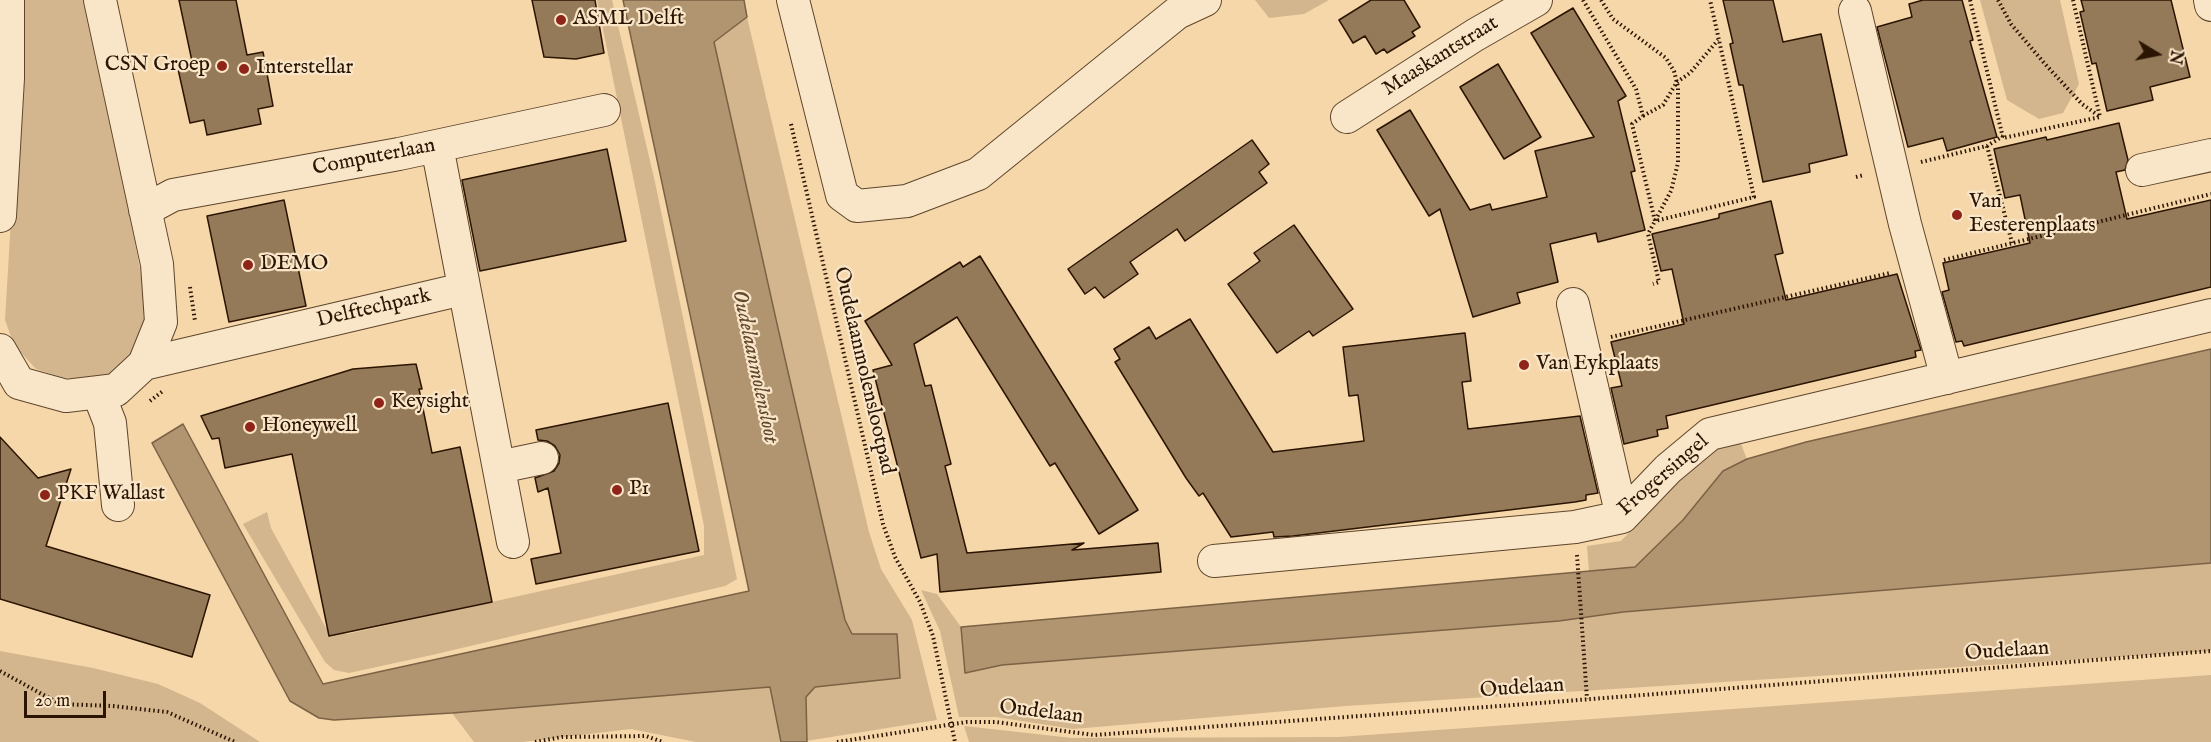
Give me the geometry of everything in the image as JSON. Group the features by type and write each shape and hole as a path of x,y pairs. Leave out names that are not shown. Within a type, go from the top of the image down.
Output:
{"street":[{"path":"0,216 8,78 8,0"},
{"name":"Delftechpark","path":"0,350 19,383 66,396 116,390 144,364 161,322 157,264 100,0"},
{"path":"793,0 842,195 857,206 907,201 978,174 1176,13 1205,0"},
{"name":"Maaskantstraat","path":"1347,117 1475,35 1536,0"},
{"path":"2210,0 2211,5"},
{"path":"1855,11 1892,169 1947,378"},
{"name":"Computerlaan","path":"145,210 173,195 437,146 604,110"},
{"path":"437,146 513,542"},
{"path":"2142,170 2211,155"},
{"name":"Delftechpark","path":"144,364 463,289"},
{"path":"1573,304 1622,517"},
{"name":"Frogersingel","path":"1214,561 1575,527 1622,517 1668,470 1710,434 2211,315"},
{"path":"98,392 110,423 118,505"},
{"path":"497,459 540,450"}],"path":[{"path":"1583,0 1636,89 1643,116"},
{"path":"1601,0 1613,20 1666,58 1674,71 1677,82 1678,163 1671,191 1648,234 1659,282 1653,284"},
{"path":"1655,221 1754,197 1710,0"},
{"path":"1970,0 2003,136"},
{"path":"1998,0 2011,24 2045,64 2082,104 2100,117"},
{"path":"2073,0 2100,117"},
{"path":"1655,221 1632,124 1663,105 1677,82 1690,72 1719,40"},
{"name":"Oudelaanmolenslootpad","path":"789,117 883,524 895,557 920,602 933,636 955,742"},
{"path":"1856,177 1988,146 2003,136 2100,117"},
{"path":"1988,146 2012,243"},
{"path":"1577,559 1587,699"},
{"name":"Oudelaan","path":"837,742 951,724 996,722 1094,735 2211,651"},
{"path":"0,671 60,704 113,706 167,712 235,742"},
{"path":"535,742 562,737 646,736 663,742"}],"shaded area":[{"path":"20,0 86,0 125,188 146,302 143,334 124,367 93,381 61,377 36,369 14,345 5,320 20,67"},
{"path":"597,0 612,0 655,182 737,579 725,586 432,655 349,673 334,670 325,662 243,524 267,512 271,528 326,628 347,634 704,555 704,526"},
{"path":"1255,0 1329,0 1304,14 1269,18"},
{"path":"1980,0 2060,0 2079,84 2063,113 2039,119 2007,100"},
{"path":"747,17 869,532 881,569 912,620 937,720 806,741 806,697 815,687 900,678 897,634 852,635 845,620 714,42"},
{"path":"1739,439 1747,459 1723,471 1683,520 1635,567 1589,571 1587,546 1621,541 1712,447"},
{"path":"2211,563 2211,651 1346,706 1073,729 996,717 959,717 940,631 921,590 937,594 961,627 965,672 1002,665 1559,621 1623,612"},
{"path":"0,651 93,668 158,684 200,703 260,742 0,742"},
{"path":"2211,675 2211,742 969,742 964,726 1072,738 1339,737"},
{"path":"770,687 781,742 696,742 631,729 522,742 474,742 452,713"}],"water":[{"name":"Oudelaanmolensloot","path":"623,0 744,0 747,17 714,42 845,620 852,634 897,634 900,678 815,687 806,697 807,742 781,742 770,687 452,713 334,720 319,718 290,701 152,443 183,424 323,684 749,591"},
{"path":"2211,349 2211,563 1623,612 1559,621 1002,665 965,673 961,627 1635,567 1683,520 1723,471 1747,459 1806,442"}],"building":[{"path":"179,0 236,0 247,55 263,52 273,106 258,109 261,124 207,135 204,120 190,123 178,69 193,66"},
{"path":"532,0 595,0 604,53 576,59 544,57"},
{"path":"1371,0 1404,0 1420,27 1412,32 1415,36 1387,53 1384,49 1376,54 1365,36 1353,43 1339,20"},
{"path":"1723,0 1773,0 1783,42 1821,34 1847,155 1809,164 1810,172 1763,182 1743,85 1739,85 1730,44 1733,43"},
{"path":"1923,0 1962,0 1973,40 1970,41 1997,137 1947,151 1943,138 1908,147 1877,27 1912,17 1909,4"},
{"path":"2081,0 2171,0 2190,77 2150,87 2153,100 2107,111 2096,63 2092,64 2080,12 2084,11"},
{"path":"1573,8 1626,96 1618,101 1635,171 1631,172 1645,230 1598,242 1596,233 1550,244 1558,282 1517,293 1520,303 1473,317 1440,209 1429,216 1377,130 1410,110 1470,210 1490,204 1492,210 1547,197 1535,151 1594,137 1531,33"},
{"path":"1498,64 1541,137 1504,159 1460,87"},
{"path":"2119,123 2128,160 2125,170 2116,172 2127,219 2211,200 2211,287 1964,346 1962,341 1956,342 1942,292 1949,290 1943,263 2030,243 2020,195 2005,198 1994,149 2046,137 2047,140"},
{"path":"1252,140 1269,164 1259,172 1267,183 1185,241 1177,229 1130,262 1138,274 1104,298 1095,287 1085,294 1068,269"},
{"path":"607,149 626,241 480,271 462,180"},
{"path":"284,200 306,306 229,322 207,216"},
{"path":"1771,201 1783,253 1775,255 1786,300 1897,274 1921,350 1915,351 1916,357 1666,416 1668,428 1657,430 1658,436 1624,444 1611,388 1622,386 1611,342 1684,324 1672,269 1661,271 1652,234 1719,218 1719,214"},
{"path":"1294,225 1353,309 1313,336 1309,331 1277,353 1228,284 1260,261 1254,253"},
{"path":"980,256 1138,510 1099,534 1055,463 1050,466 957,317 914,344 925,386 931,385 951,464 945,466 967,553 1084,543 1072,550 1158,543 1161,572 940,592 937,554 921,558 873,370 892,365 865,321 960,262 963,267"},
{"path":"1190,319 1273,452 1364,441 1358,395 1349,396 1343,347 1465,333 1471,381 1462,382 1468,429 1580,416 1598,493 1586,495 1586,500 1575,502 1293,536 1274,537 1273,532 1231,537 1203,493 1199,496 1186,478 1115,362 1120,359 1114,349 1149,327 1156,339"},
{"path":"416,364 432,453 460,447 492,602 329,636 292,454 225,468 219,438 212,439 201,416 353,369"},
{"name":"P1","path":"668,403 699,551 536,584 531,559 561,553 548,488 538,492 535,478 554,471 559,463 560,455 555,446 547,441 538,440 536,430"},
{"path":"0,437 38,478 71,469 46,546 210,595 192,657 0,599"}],"place":[{"name":"ASML Delft","path":"561,20"},
{"name":"CSN Groep","path":"222,66"},
{"name":"Interstellar","path":"244,69"},
{"name":"Van Eesterenplaats","path":"1957,215"},
{"name":"DEMO","path":"248,265"},
{"name":"Van Eykplaats","path":"1524,365"},
{"name":"Keysight","path":"379,403"},
{"name":"Honeywell","path":"250,427"},
{"name":"P1","path":"617,490"},
{"name":"PKF Wallast","path":"45,495"}]}
